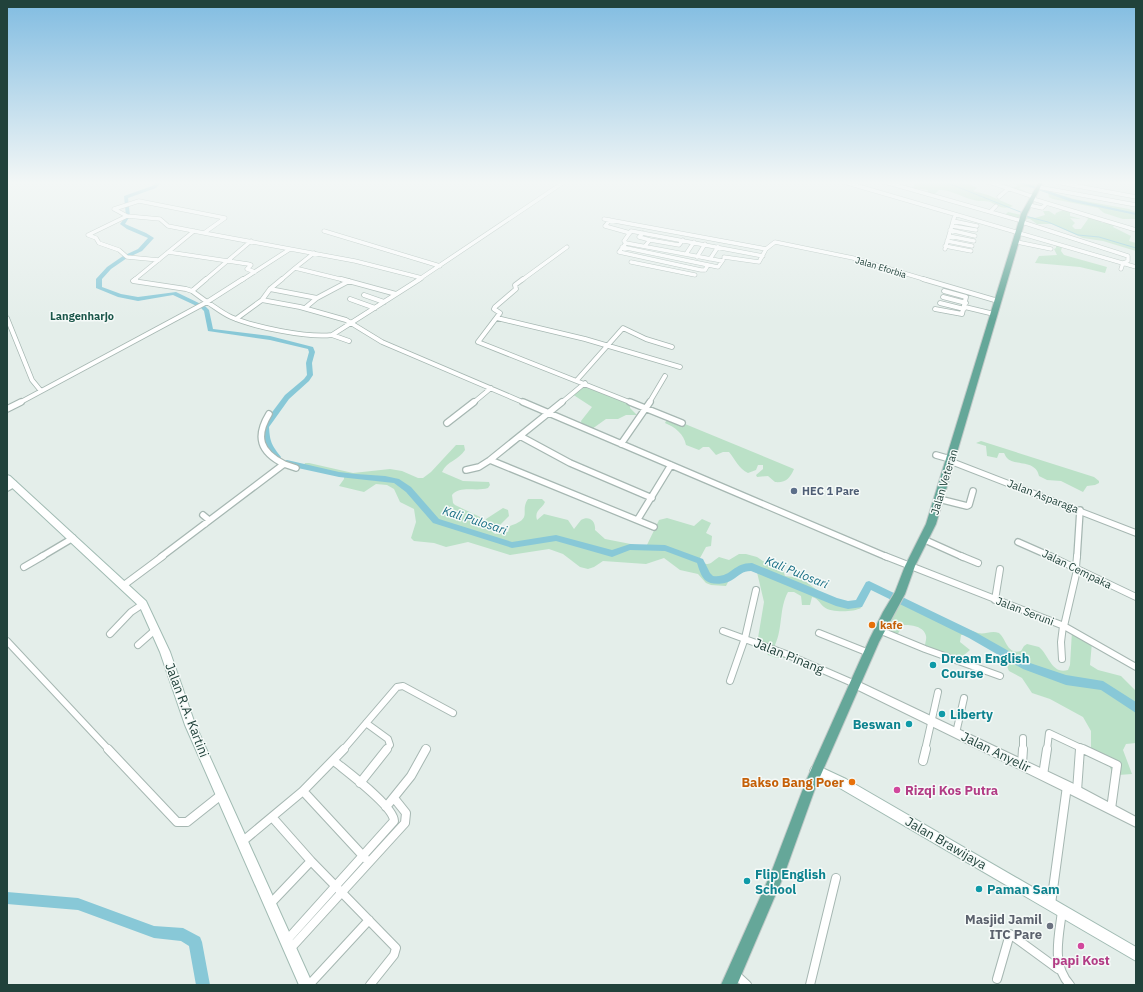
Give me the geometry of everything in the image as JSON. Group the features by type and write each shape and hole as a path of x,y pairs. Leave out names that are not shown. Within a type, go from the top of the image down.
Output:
{"main road":[{"name":"Jalan Veteran","path":"731,979 777,875 816,771 879,630 898,597 939,499 1020,228"},
{"name":"Jalan R.A. Kartini","path":"9,483 73,538 143,604 165,652 190,725 271,903 288,945 308,985"},
{"name":"Jalan Brawijaya","path":"816,771 842,783 1136,954"}],"street":[{"path":"100,228 88,235 96,238 99,243 119,250 126,256 159,260"},
{"path":"180,228 392,269 422,278"},
{"path":"203,232 209,228"},
{"path":"194,231 133,281 192,291 207,302 236,319 324,337 332,335 375,308 496,228"},
{"path":"615,228 630,232 643,232 763,256"},
{"path":"633,228 624,241 626,243 619,252 622,254 703,270 708,265"},
{"path":"653,228 766,250 758,262 724,257"},
{"path":"966,228 976,230"},
{"path":"1000,228 1019,234 1045,238 1136,267"},
{"path":"1051,228 1129,257 1127,262 1123,263 1121,269"},
{"path":"324,230 440,266"},
{"path":"971,251 945,247 950,230 975,236"},
{"path":"634,244 643,232"},
{"path":"675,238 678,233"},
{"path":"949,236 974,241"},
{"path":"639,238 679,245"},
{"path":"645,246 650,240"},
{"path":"660,274 682,240"},
{"path":"192,291 251,241"},
{"path":"947,241 972,246"},
{"path":"686,254 694,242"},
{"name":"Jalan Eforbia","path":"766,250 775,242 846,257 998,300"},
{"path":"1017,242 1051,249"},
{"path":"626,243 722,261"},
{"path":"697,257 705,244"},
{"path":"622,247 719,267 732,244"},
{"path":"567,247 515,285 516,289 494,308 500,312 478,342 585,383 682,423"},
{"path":"710,259 718,247"},
{"path":"7,409 207,302 290,249"},
{"path":"168,252 250,265 246,270 255,272"},
{"path":"236,319 262,300 270,290 314,253"},
{"path":"632,262 695,275"},
{"path":"295,268 396,294"},
{"path":"305,308 317,298 349,281"},
{"path":"270,290 317,298"},
{"path":"936,309 958,315 962,314 966,297 944,291"},
{"path":"364,295 384,302"},
{"path":"943,297 965,306 994,314"},
{"path":"350,299 375,308"},
{"name":"Jalan Seruni","path":"262,300 305,308 352,322 382,342 910,566 1063,626 1136,666"},
{"path":"940,303 965,306"},
{"path":"7,318 32,380 41,391"},
{"path":"497,318 608,345 680,367"},
{"path":"577,380 624,328 646,339 672,347"},
{"path":"332,335 349,341"},
{"path":"621,444 646,408 665,376"},
{"path":"466,470 479,467 490,460 585,383"},
{"path":"447,423 491,388"},
{"path":"269,414 263,424 261,434 263,445 270,456 284,464 296,468"},
{"path":"520,436 570,463 652,498"},
{"path":"936,455 950,460"},
{"path":"490,460 638,519 654,527"},
{"name":"Jalan Asparaga","path":"950,460 1136,532"},
{"path":"123,585 284,464"},
{"path":"638,519 671,465"},
{"path":"939,499 968,506 973,491"},
{"path":"1062,659 1061,642 1063,626 1076,568 1080,510"},
{"path":"123,585 208,522 209,520 203,515"},
{"path":"24,567 73,538"},
{"path":"923,539 978,562"},
{"name":"Jalan Cempaka","path":"1018,542 1136,597"},
{"path":"995,600 1000,569"},
{"path":"730,681 745,638 756,590"},
{"path":"110,634 131,612 143,604"},
{"path":"138,644 155,630"},
{"name":"Jalan Pinang","path":"723,630 855,684"},
{"path":"879,630 925,649 1000,676"},
{"path":"819,633 869,653"},
{"path":"8,643 177,822 187,822 221,795"},
{"name":"Jalan Anyelir","path":"855,684 1067,786 1136,822"},
{"path":"243,841 303,791 334,761 394,689 400,686 453,713"},
{"path":"923,761 938,692"},
{"path":"956,733 964,698"},
{"path":"360,783 390,746 388,739 366,723"},
{"path":"1043,775 1049,733 1117,765 1111,809"},
{"path":"1022,764 1023,738"},
{"path":"1077,791 1080,747"},
{"path":"386,807 419,764 426,749"},
{"path":"334,761 386,807 394,817 393,823 366,859"},
{"path":"1051,904 1067,786"},
{"path":"303,791 366,859"},
{"path":"288,945 366,859 407,820 406,812 394,798"},
{"path":"272,817 311,861 394,945 396,952 370,985"},
{"path":"271,903 311,861"},
{"path":"810,985 836,878"},
{"path":"1062,910 1057,963 1061,976 1070,985"},
{"path":"308,985 369,920"},
{"path":"997,979 1010,934 1015,936 1058,969"},
{"path":"731,979 746,985"}],"green space":[{"path":"1062,228 1116,228 1131,236 1129,241 1136,243 1136,251 1103,241 1083,238"},
{"path":"1056,244 1062,247 1061,251 1064,255 1107,267 1105,273 1080,267 1035,263 1039,256 1057,255 1054,249 1056,248"},
{"path":"585,383 630,405 630,408 637,415 626,415 618,419 606,419 592,429 582,425 581,421 592,407 572,394"},
{"path":"668,417 794,469 791,475 782,482 775,482 768,476 757,477 756,475 763,469 763,465 758,465 756,470 748,473 740,466 729,452 723,452 716,455 709,447 703,447 699,450 686,445 683,437 678,431 665,423"},
{"path":"981,441 1094,477 1099,481 1099,483 1087,486 1083,492 1061,481 1047,480 1039,476 1034,467 1014,462 1006,457 1004,453 999,453 997,458 987,456 986,446 976,443"},
{"path":"456,445 464,445 465,450 460,456 447,465 442,472 463,481 489,482 490,485 488,488 483,489 459,490 452,495 453,503 455,505 480,517 481,529 486,519 503,508 508,510 509,516 493,532 495,534 508,532 510,526 522,520 524,517 528,499 542,499 545,502 537,512 537,520 544,514 568,520 574,529 581,520 587,518 593,522 595,530 605,539 646,547 659,520 667,518 694,526 702,519 711,523 706,533 712,536 711,546 706,547 700,558 697,560 709,564 719,557 729,560 739,554 757,557 769,565 782,567 785,576 801,578 821,593 841,602 858,602 861,608 848,611 827,609 818,600 812,597 810,605 802,605 801,596 794,592 788,592 783,605 779,632 775,645 786,658 777,658 768,655 758,638 764,602 756,568 741,568 731,577 726,586 711,585 706,583 698,574 680,570 664,558 646,564 603,561 588,569 580,567 563,554 549,549 510,555 468,542 446,547 434,543 414,541 411,538 416,522 414,509 400,502 394,489 387,485 376,484 364,492 339,486 344,479 344,475 303,467 305,463 309,463 353,473 390,469 402,471 418,478 423,478 431,472"},
{"path":"898,597 946,622 978,633 999,633 1013,651 1021,651 1027,644 1039,647 1058,670 1068,670 1070,665 1072,631 1092,642 1090,665 1098,670 1121,676 1136,691 1136,743 1126,744 1123,750 1132,774 1118,775 1112,772 1108,763 1091,750 1091,731 1083,717 1050,699 1032,693 1022,678 1009,671 1006,659 1001,651 990,644 972,636 961,635 960,642 970,650 964,655 964,664 925,649 925,633 920,628 910,625 903,625 896,637 879,630"}],"waterway":[{"name":"Kali Pulosari","path":"130,228 151,238 140,250 125,257 109,268 99,279 99,288 120,296 138,299 174,293 203,307 207,311 210,330 270,338 311,348 312,352 309,363 310,375 307,380 287,397 265,427 268,444 271,451 277,457"},
{"path":"1063,228 1078,235 1099,237 1136,248"},
{"name":"Kali Pulosari","path":"287,463 356,477 391,479 404,485 436,521 512,545 556,538 612,554 630,547 665,548 700,561 708,578 714,580 727,579 740,569 752,567 836,602 848,605 859,604 869,585 972,635 1027,666 1066,680 1103,686 1136,708"},
{"path":"7,898 78,904 154,932 183,935 195,942 203,985"}],"place":[{"name":"HEC 1 Pare","path":"794,491"},
{"name":"kafe","path":"872,625"},
{"name":"Dream English Course","path":"933,665"},
{"name":"Liberty","path":"942,714"},
{"name":"Beswan","path":"909,724"},
{"name":"Bakso Bang Poer","path":"852,782"},
{"name":"Rizqi Kos Putra","path":"897,790"},
{"name":"Flip English School","path":"747,881"},
{"name":"Paman Sam","path":"979,889"},
{"name":"Masjid Jamil ITC Pare","path":"1050,926"},
{"name":"papi Kost","path":"1081,946"}],"district":[{"name":"Langenharjo","path":"82,316"}]}
